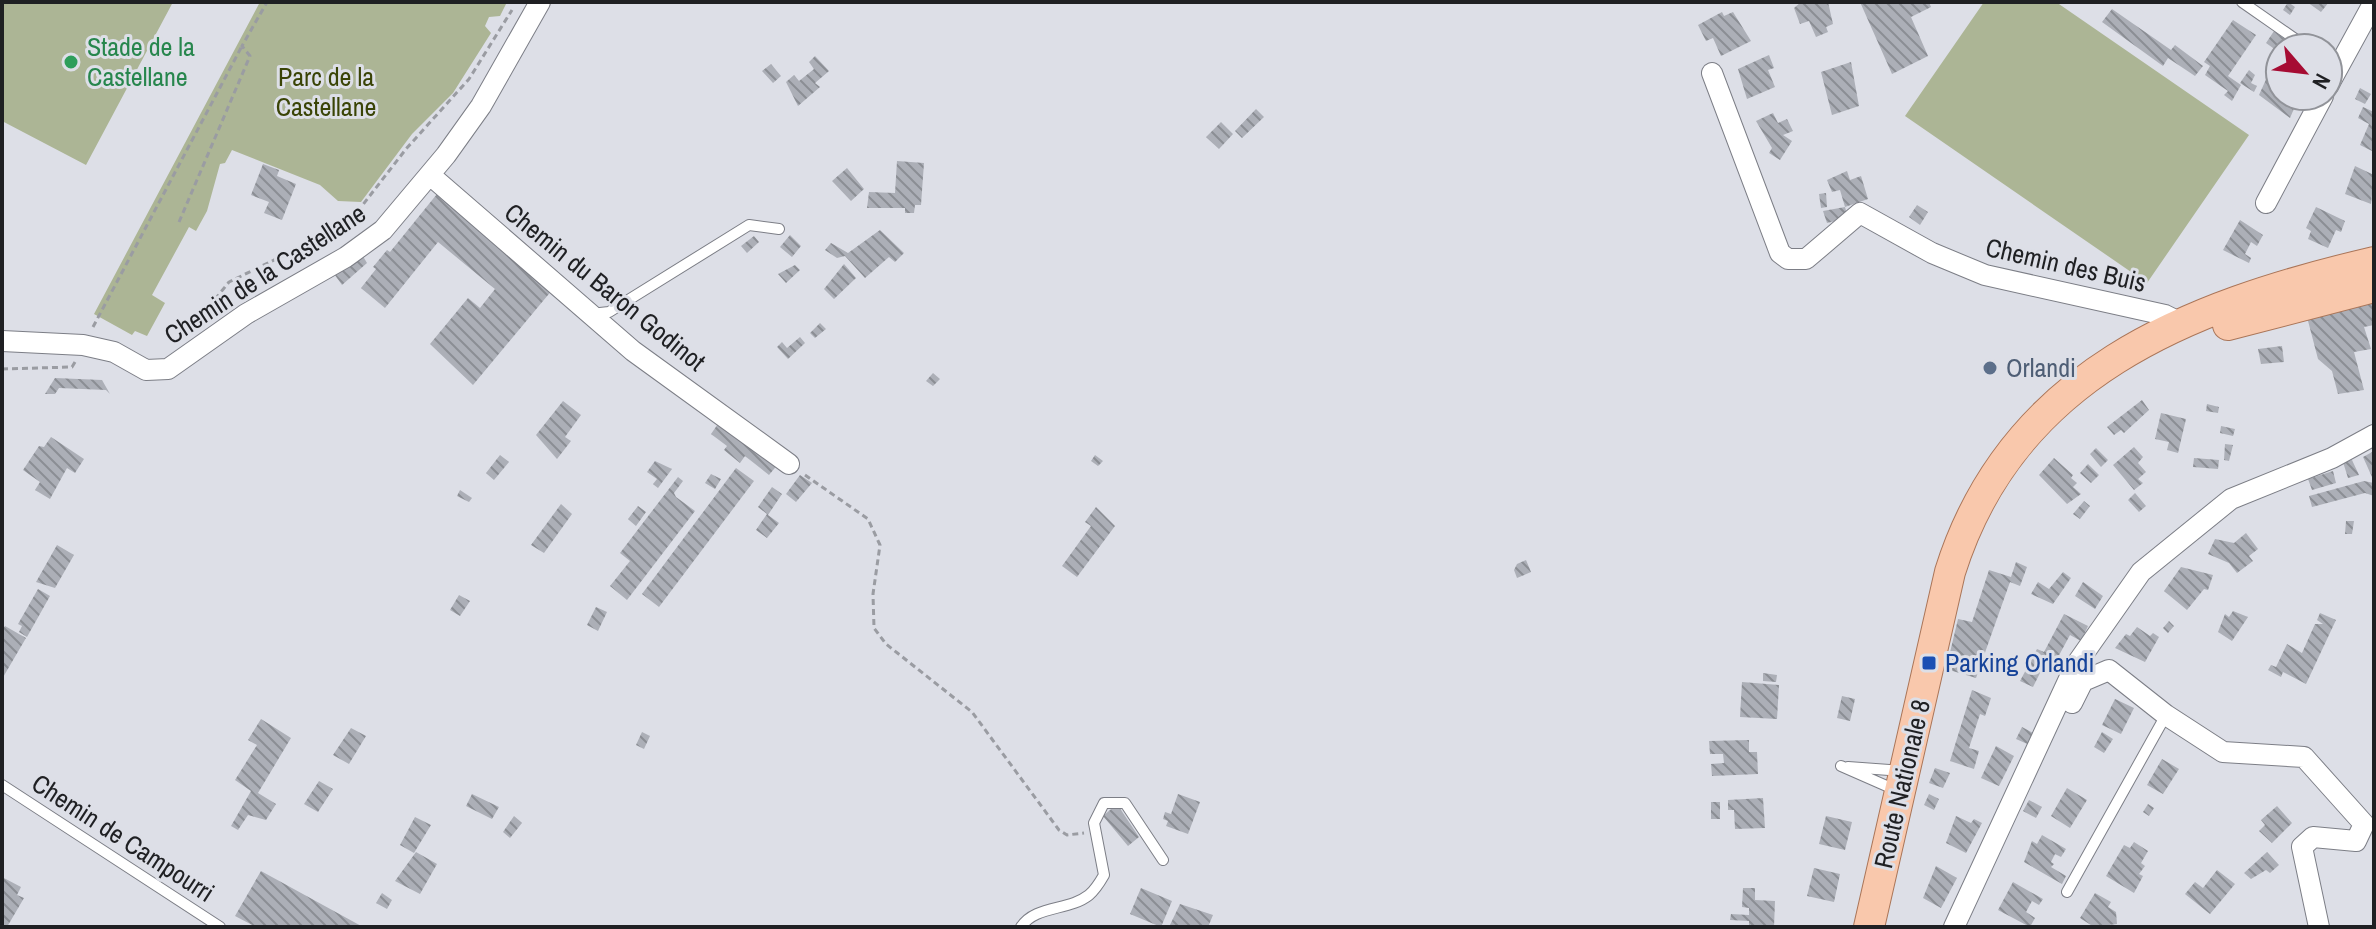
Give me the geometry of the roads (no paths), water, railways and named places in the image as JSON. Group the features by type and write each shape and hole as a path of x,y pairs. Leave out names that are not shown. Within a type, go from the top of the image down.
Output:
{"main road":[{"name":"Route Nationale 8","path":"1869,927 1950,572 1965,525 1986,484 2020,439 2058,398 2179,322 2374,262"},
{"name":"Route Nationale 8","path":"2148,343 2374,287"}],"street":[{"name":"Chemin de la Castellane","path":"2,341 83,345 114,352 146,370 168,369 246,314 346,257 383,230 430,175 481,106 540,2"},
{"path":"2344,51 2374,2"},
{"name":"Chemin des Buis","path":"1712,73 1780,253 1788,259 1806,259 1860,213 1932,253 1985,275 2165,315 2179,322"},
{"path":"2266,203 2314,112"},
{"name":"Chemin du Baron Godinot","path":"430,175 633,351 789,464"},
{"path":"1954,927 2075,666 2141,572 2231,499 2332,458 2374,435"},
{"path":"2014,798 2043,764 2083,681 2109,670 2166,715 2223,752 2304,757 2364,824 2356,841 2313,837 2302,847 2319,927"}],"lane":[{"path":"2242,2 2285,32"},
{"path":"591,314 609,312 749,225 779,229"},
{"path":"2067,892 2166,715"},
{"path":"1841,766 1903,782 1882,787 1841,766"},
{"name":"Chemin de Campourri","path":"2,785 220,927"},
{"path":"1021,927 1033,915 1074,903 1095,889 1104,875 1094,823 1104,803 1125,803 1163,860"}],"place":[{"name":"Stade de la Castellane","path":"71,62"},
{"name":"Orlandi","path":"1990,368"},
{"name":"Parking Orlandi","path":"1929,663"}],"park label":[{"name":"Parc de la Castellane","path":"326,92"}]}
